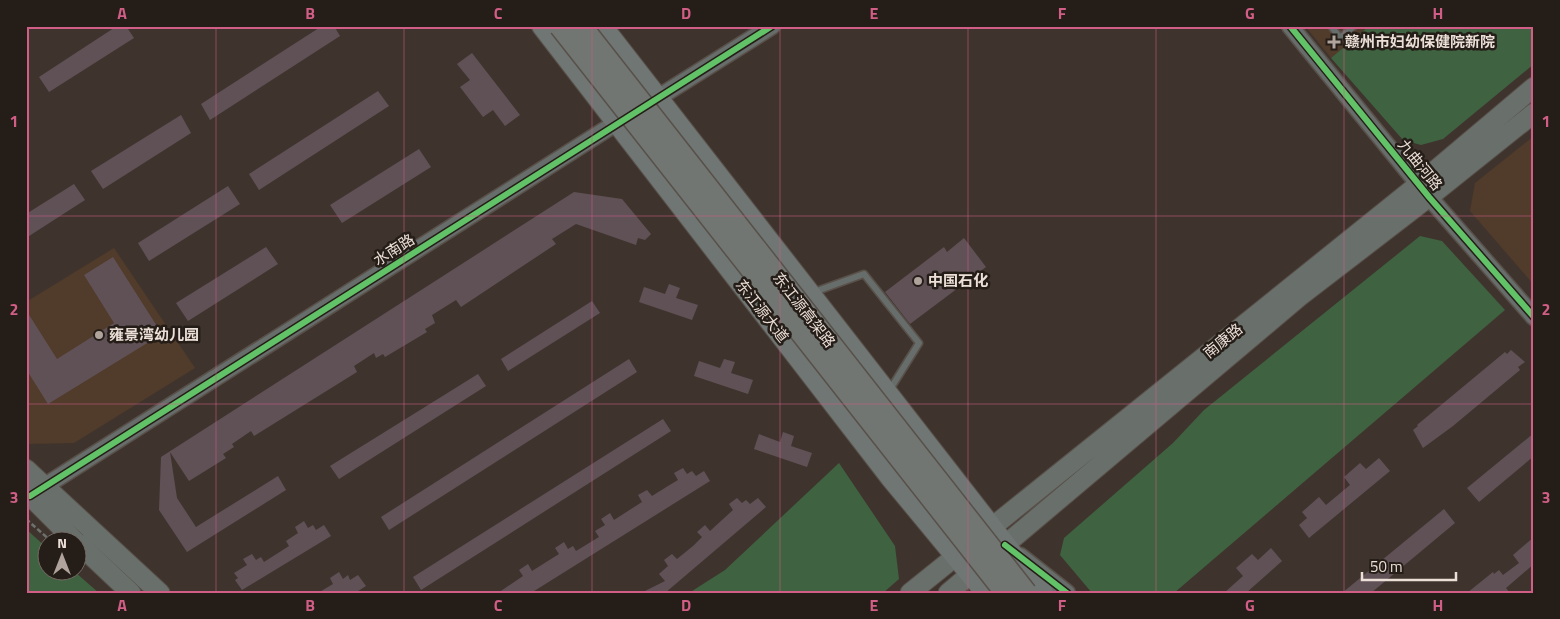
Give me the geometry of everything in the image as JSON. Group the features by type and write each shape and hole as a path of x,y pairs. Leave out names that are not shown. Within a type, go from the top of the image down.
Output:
{"highway":[{"name":"东江源高架路","path":"560,26 1006,593"},
{"name":"东江源高架路","path":"581,26 1026,593"}],"main road":[{"name":"东江源大道","path":"542,26 890,477 956,554 986,593"},
{"path":"602,26 1043,593"},
{"name":"南康路","path":"948,593 1424,191 1534,87"},
{"name":"南康路","path":"910,593 991,526 1424,191 1534,113"},
{"path":"26,469 34,491 69,532"},
{"path":"34,491 160,593"},
{"path":"88,552 131,593"}],"street":[{"name":"水南路","path":"34,491 772,26"},
{"name":"九曲河路","path":"1290,26 1424,191 1534,317"},
{"path":"1005,545 1067,593"},
{"path":"970,573 980,593"}],"lane":[{"path":"1331,26 1340,38 1354,26"},
{"path":"811,293 864,274 919,343 888,392"}],"path":[{"path":"26,519 41,532"}],"shaded area":[{"name":"赣州市妇幼保健院新院","path":"1305,26 1369,26 1331,58"},
{"path":"1534,136 1534,285 1470,211 1475,183"},
{"name":"雍景湾幼儿园","path":"114,248 195,368 74,443 26,444 26,302"}],"green space":[{"path":"1369,26 1534,26 1534,64 1443,139 1421,145 1403,140 1331,58"},
{"path":"1420,236 1442,241 1505,310 1174,593 1092,593 1060,555 1064,538 1173,443 1204,410"},
{"path":"839,463 895,546 899,579 883,593 689,593 725,570"},
{"path":"26,529 38,540 38,582 86,582 99,593 26,593"}],"building":[{"path":"117,26 126,26 134,38 49,92 39,77"},
{"path":"322,26 334,26 340,36 210,120 201,104"},
{"path":"472,53 520,115 505,126 493,110 483,117 460,87 470,80 457,64"},
{"path":"378,91 389,106 259,190 249,174"},
{"path":"181,115 191,133 103,189 91,171"},
{"path":"419,149 431,167 342,223 330,205"},
{"path":"74,184 85,200 26,238 26,214"},
{"path":"228,186 240,204 149,261 138,243"},
{"path":"574,192 622,199 651,234 645,240 638,238 636,245 576,224 552,239 556,244 461,307 456,300 432,315 435,323 425,329 427,332 385,357 383,354 376,358 374,353 354,366 357,372 254,436 251,431 232,444 234,447 223,454 226,458 189,481 170,452 177,498 196,527 278,476 286,490 187,552 159,510 161,457"},
{"path":"964,238 986,267 910,324 885,292 944,247 947,252"},
{"path":"266,247 278,264 188,321 176,303"},
{"path":"113,257 162,334 48,404 26,369 26,310 57,359 114,323 84,275"},
{"path":"669,284 680,288 676,298 698,305 692,320 639,302 644,287 665,294"},
{"path":"592,301 600,313 508,371 501,359"},
{"path":"1511,350 1525,362 1518,367 1520,370 1453,426 1423,448 1413,430 1417,425 1505,352 1507,354"},
{"path":"629,359 637,372 389,530 381,517"},
{"path":"724,359 735,362 731,373 753,380 748,394 694,376 699,361 720,368"},
{"path":"478,374 486,386 339,479 330,466"},
{"path":"663,419 671,431 421,590 413,577"},
{"path":"783,432 794,436 791,446 812,453 807,467 754,449 759,434 780,442"},
{"path":"1534,433 1534,456 1479,502 1467,488"},
{"path":"1379,458 1390,471 1309,538 1299,525 1307,518 1302,512 1319,497 1326,505 1350,485 1344,477 1360,463 1366,469"},
{"path":"683,468 687,474 692,471 696,476 704,471 710,481 531,593 498,593 523,576 519,570 528,564 532,571 559,554 555,548 564,542 568,549 573,546 576,551 599,537 595,531 605,525 601,519 610,513 614,520 642,502 638,495 647,490 652,496 678,480 674,473"},
{"path":"737,498 742,503 746,500 750,504 758,498 766,507 665,593 641,593 665,581 659,574 668,566 664,560 672,554 677,559 693,546 702,537 697,532 705,525 710,531 733,510 729,504"},
{"path":"1444,509 1455,523 1371,593 1342,593"},
{"path":"304,521 308,528 313,525 316,530 324,525 331,536 242,590 235,580 238,578 234,573 247,565 243,559 252,554 256,560 261,557 264,562 289,546 286,541 298,533 295,527"},
{"path":"1534,537 1534,564 1506,588 1510,593 1467,593 1493,572 1494,574 1499,570 1503,575 1519,563 1513,555"},
{"path":"1271,548 1282,561 1246,593 1224,593 1243,576 1236,568 1252,554 1258,560"},
{"path":"339,572 343,579 348,575 350,580 358,575 366,586 355,593 318,593 333,584 330,578"}],"cycle path":[{"path":"30,496 772,26"},
{"path":"1290,26 1429,197 1534,317"},
{"path":"1005,545 1067,593"}],"place":[{"name":"赣州市妇幼保健院新院","path":"1334,42"},
{"name":"中国石化","path":"918,281"},
{"name":"雍景湾幼儿园","path":"99,335"}]}
